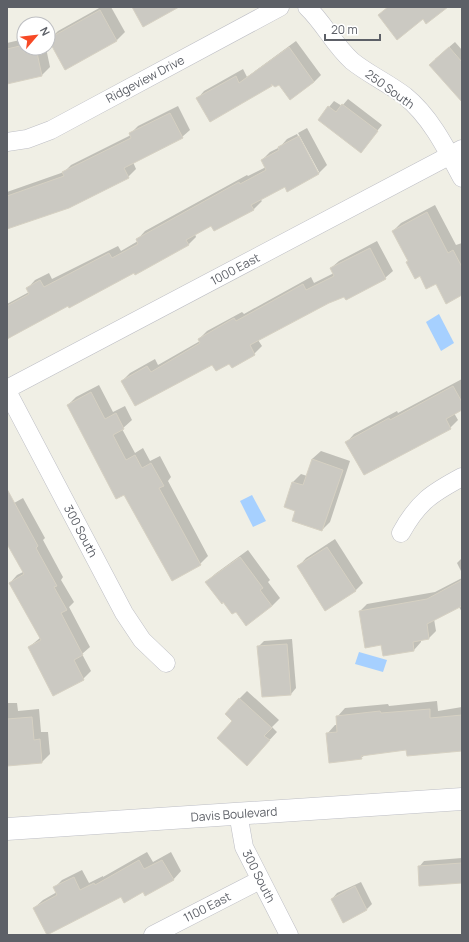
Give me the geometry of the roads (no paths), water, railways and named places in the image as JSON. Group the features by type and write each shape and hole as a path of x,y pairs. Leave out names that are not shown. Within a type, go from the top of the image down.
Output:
{"street":[{"name":"Ridgeview Drive","path":"7,142 27,139 51,130 280,7"},
{"name":"250 South","path":"307,7 352,60 406,98 419,110 456,153 462,178"},
{"name":"1000 East","path":"7,390 456,153"},
{"name":"300 South","path":"7,390 124,613 142,640 166,663"},
{"path":"401,533 411,515 424,501 440,488 462,477"},
{"name":"Davis Boulevard","path":"7,829 462,798"},
{"name":"300 South","path":"238,813 244,847 290,935"},
{"name":"1100 East","path":"153,935 260,880"}],"water":[{"path":"439,314 454,343 441,351 426,322"},
{"path":"252,495 266,521 253,527 240,501"},
{"path":"359,652 387,660 383,672 355,664"}]}
